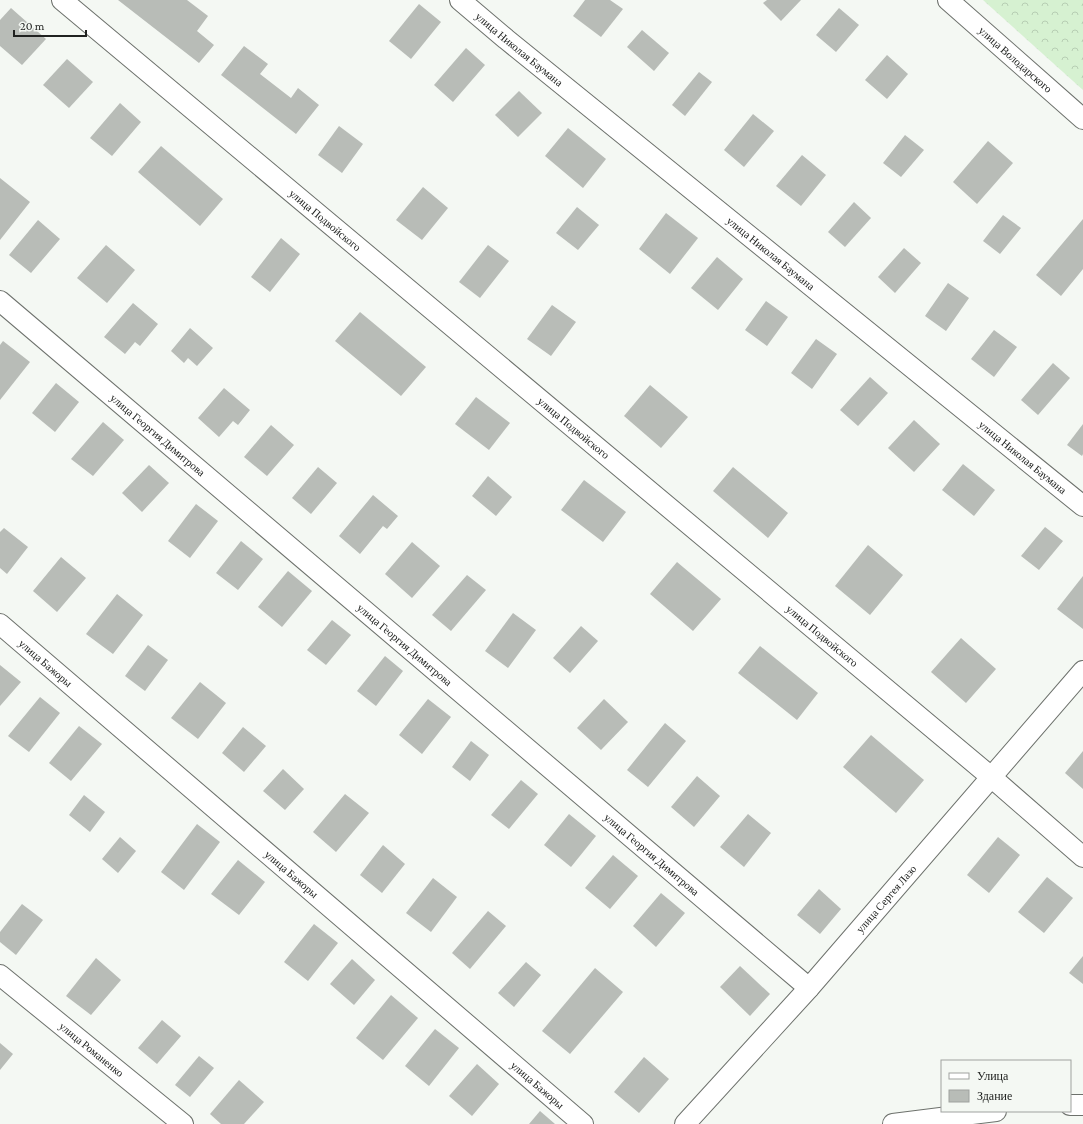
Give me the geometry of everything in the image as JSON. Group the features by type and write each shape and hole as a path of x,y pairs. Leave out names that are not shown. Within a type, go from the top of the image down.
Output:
{"street":[{"name":"улица Подвойского","path":"62,0 990,776 1083,857"},
{"name":"улица Николая Баумана","path":"460,0 506,39 1083,506"},
{"name":"улица Володарского","path":"948,0 1083,120"},
{"name":"улица Георгия Димитрова","path":"0,301 809,988"},
{"name":"улица Бажоры","path":"0,624 583,1124"},
{"name":"улица Сергея Лазо","path":"685,1124 809,988 990,776 1083,671"},
{"name":"улица Романенко","path":"0,975 183,1124"},
{"path":"1071,1105 1083,1105"},
{"path":"893,1124 988,1112"}],"green space":[{"path":"983,0 1083,0 1083,90"}],"building":[{"path":"118,0 187,0 208,16 197,31 214,45 199,63"},
{"path":"585,0 610,0 623,9 601,37 573,16"},
{"path":"767,0 801,0 781,21 763,3"},
{"path":"419,4 441,22 411,59 389,41"},
{"path":"11,8 46,39 22,65 0,46 0,20"},
{"path":"839,8 859,25 836,52 816,35"},
{"path":"642,30 669,53 654,71 627,47"},
{"path":"244,46 268,64 260,74 291,98 298,88 319,105 296,134 221,75"},
{"path":"466,48 485,65 453,102 434,85"},
{"path":"887,55 908,74 887,99 865,80"},
{"path":"67,59 93,82 69,108 43,85"},
{"path":"699,72 712,82 685,116 672,105"},
{"path":"519,91 542,113 518,137 495,115"},
{"path":"120,103 141,122 112,156 90,138"},
{"path":"753,114 774,131 744,167 724,150"},
{"path":"339,126 363,144 342,173 318,155"},
{"path":"568,128 606,159 583,188 545,156"},
{"path":"905,135 924,150 901,177 883,163"},
{"path":"988,141 1013,163 977,204 953,182"},
{"path":"161,146 223,199 200,226 138,172"},
{"path":"802,155 826,175 801,206 776,186"},
{"path":"0,178 30,202 0,240"},
{"path":"423,187 448,208 422,240 396,220"},
{"path":"854,202 871,218 845,247 828,232"},
{"path":"577,207 599,225 578,250 556,233"},
{"path":"666,213 698,238 670,274 639,249"},
{"path":"1003,215 1021,228 1000,254 983,241"},
{"path":"1083,219 1083,269 1061,296 1036,275"},
{"path":"38,220 60,239 31,273 9,255"},
{"path":"281,238 300,254 270,292 251,277"},
{"path":"106,245 135,270 107,303 77,278"},
{"path":"488,245 509,261 480,298 459,282"},
{"path":"904,248 921,263 895,293 878,277"},
{"path":"717,257 743,279 718,310 691,288"},
{"path":"948,283 969,298 946,331 925,316"},
{"path":"766,301 788,317 767,346 745,330"},
{"path":"133,303 158,324 140,346 135,342 125,354 104,337"},
{"path":"552,305 576,322 551,356 527,339"},
{"path":"360,312 426,367 401,396 335,341"},
{"path":"190,328 213,348 197,366 188,358 184,363 171,351"},
{"path":"994,330 1017,347 994,377 971,359"},
{"path":"816,339 837,354 812,389 791,373"},
{"path":"3,341 30,362 0,400 0,345"},
{"path":"1053,363 1070,378 1038,415 1021,400"},
{"path":"870,377 888,393 858,426 840,410"},
{"path":"56,383 79,402 55,432 32,413"},
{"path":"650,385 688,417 661,448 624,416"},
{"path":"224,388 250,410 238,425 233,421 219,437 198,418"},
{"path":"476,397 510,423 489,450 455,424"},
{"path":"914,420 940,444 914,472 888,448"},
{"path":"103,422 124,440 93,476 71,459"},
{"path":"1083,424 1083,454 1082,456 1067,445"},
{"path":"271,425 294,445 267,476 244,457"},
{"path":"963,464 995,490 974,516 942,490"},
{"path":"149,465 169,483 142,512 122,493"},
{"path":"318,467 337,483 311,514 292,498"},
{"path":"733,467 788,513 768,538 713,491"},
{"path":"488,476 512,497 496,516 472,496"},
{"path":"584,480 626,512 603,542 561,510"},
{"path":"373,495 398,516 387,529 383,526 360,554 339,536"},
{"path":"196,504 218,521 190,558 168,541"},
{"path":"1045,527 1063,541 1039,570 1021,556"},
{"path":"4,528 28,547 7,574 0,568 0,532"},
{"path":"241,541 263,559 238,590 216,573"},
{"path":"412,542 440,566 412,598 385,574"},
{"path":"868,545 903,575 870,615 835,586"},
{"path":"61,557 86,578 57,612 33,591"},
{"path":"677,562 721,599 693,631 650,594"},
{"path":"288,571 312,591 282,627 258,607"},
{"path":"467,575 486,590 451,631 432,615"},
{"path":"1083,576 1083,629 1057,609"},
{"path":"117,594 143,615 113,654 86,634"},
{"path":"513,613 536,630 508,668 485,651"},
{"path":"332,620 351,635 326,665 307,650"},
{"path":"581,626 598,641 570,673 553,658"},
{"path":"961,638 996,669 966,703 931,672"},
{"path":"148,645 168,660 145,691 125,676"},
{"path":"760,646 818,693 797,720 738,673"},
{"path":"385,656 403,671 376,706 357,691"},
{"path":"0,665 21,682 0,706"},
{"path":"200,682 226,703 198,739 171,718"},
{"path":"40,697 60,713 29,752 8,736"},
{"path":"428,699 451,717 422,754 399,735"},
{"path":"604,699 628,722 601,750 577,728"},
{"path":"665,723 686,741 648,787 627,770"},
{"path":"79,726 102,744 71,781 49,763"},
{"path":"243,727 266,746 244,772 222,753"},
{"path":"871,735 924,780 896,813 843,767"},
{"path":"471,741 489,755 470,781 452,767"},
{"path":"1083,751 1083,789 1065,773"},
{"path":"283,769 304,789 285,810 263,791"},
{"path":"697,776 720,796 694,827 671,807"},
{"path":"521,780 538,794 509,829 491,815"},
{"path":"345,794 369,813 336,852 313,832"},
{"path":"84,795 105,812 90,832 69,815"},
{"path":"569,814 596,836 571,867 544,845"},
{"path":"748,814 771,833 744,867 720,847"},
{"path":"197,824 220,842 184,890 161,872"},
{"path":"120,837 136,851 118,873 102,859"},
{"path":"998,837 1020,855 989,893 967,875"},
{"path":"383,845 405,864 382,893 360,875"},
{"path":"613,855 638,876 610,909 585,888"},
{"path":"238,860 265,882 239,915 211,894"},
{"path":"1047,877 1073,898 1044,933 1018,912"},
{"path":"433,878 457,897 431,932 406,913"},
{"path":"819,889 841,909 820,934 797,915"},
{"path":"661,893 685,913 656,947 633,926"},
{"path":"22,904 43,920 16,955 0,942 0,932"},
{"path":"488,911 506,926 470,969 452,953"},
{"path":"314,924 338,943 308,981 284,962"},
{"path":"1083,956 1083,984 1069,973"},
{"path":"96,958 121,980 91,1015 66,996"},
{"path":"352,959 375,980 354,1005 330,984"},
{"path":"526,962 541,975 514,1007 498,993"},
{"path":"740,966 770,994 750,1016 720,987"},
{"path":"595,968 623,992 570,1054 542,1031"},
{"path":"391,995 418,1018 383,1060 356,1038"},
{"path":"162,1020 181,1036 157,1064 138,1048"},
{"path":"435,1029 459,1048 429,1086 405,1066"},
{"path":"0,1043 13,1054 0,1070"},
{"path":"199,1056 214,1068 190,1097 175,1085"},
{"path":"644,1057 669,1079 639,1113 614,1092"},
{"path":"477,1064 499,1084 472,1116 449,1096"},
{"path":"239,1080 264,1102 244,1124 221,1124 210,1114"},
{"path":"540,1111 555,1124 529,1124"}]}
